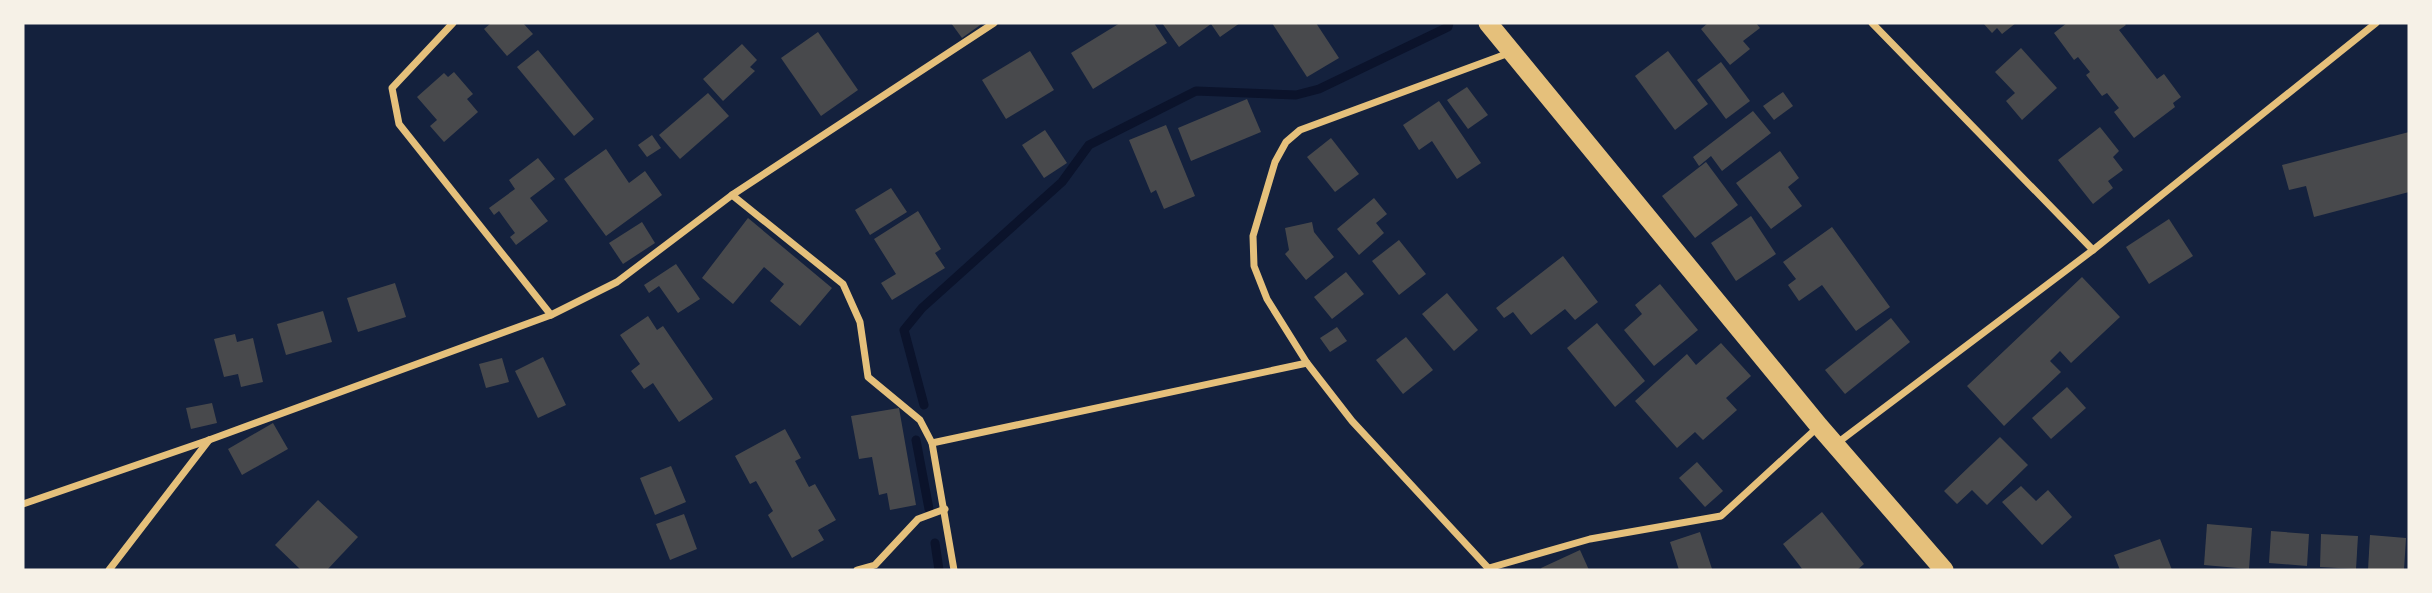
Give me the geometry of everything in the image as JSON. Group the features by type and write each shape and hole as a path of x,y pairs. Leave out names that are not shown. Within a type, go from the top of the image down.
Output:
{"highway":[{"path":"1500,38 1819,426 1944,570"}],"street":[{"path":"453,23 392,88 399,124 551,314"},
{"path":"23,504 209,440 551,314 617,282 732,195 994,23"},
{"path":"1872,23 2093,250"},
{"path":"1835,444 2093,250 2376,23"},
{"path":"1500,38 1300,130 1286,142 1275,162 1253,236 1254,266 1267,299 1307,363 1352,421 1490,569 1590,539 1721,516 1819,426"},
{"path":"732,195 843,284 860,321 868,376 893,400 920,420 932,443 954,570"},
{"path":"932,443 1307,363"},
{"path":"109,570 209,440"},
{"path":"857,570 875,565 918,519 945,509"}],"building":[{"path":"491,23 523,23 533,34 507,56 484,29"},
{"path":"951,23 983,23 962,38"},
{"path":"1120,23 1154,23 1167,43 1093,89 1071,53"},
{"path":"1162,23 1240,23 1220,37 1211,24 1179,47"},
{"path":"1272,23 1316,23 1339,58 1307,77"},
{"path":"1708,23 1756,23 1760,28 1743,41 1750,49 1730,65 1701,29"},
{"path":"1983,23 2016,23 2002,34 1997,28 1992,33"},
{"path":"2067,23 2124,23 2126,25 2119,30 2157,79 2164,74 2181,97 2173,103 2175,107 2134,138 2114,112 2119,108 2107,93 2102,96 2086,75 2090,72 2078,57 2074,60 2054,33"},
{"path":"818,32 858,90 821,116 781,58"},
{"path":"742,44 757,60 750,67 755,71 723,101 703,79"},
{"path":"2021,48 2057,88 2022,120 2006,101 2015,93 1995,72"},
{"path":"538,50 594,119 574,136 517,67"},
{"path":"1030,51 1054,90 1006,119 982,80"},
{"path":"1668,51 1708,104 1675,130 1635,76"},
{"path":"1721,62 1750,101 1726,119 1697,80"},
{"path":"454,72 473,94 467,99 478,112 444,142 430,126 437,120 417,97 444,73 448,77"},
{"path":"1467,87 1488,115 1468,129 1447,100"},
{"path":"1783,92 1793,106 1774,120 1763,106"},
{"path":"708,93 729,116 680,159 659,135"},
{"path":"1247,99 1261,132 1191,161 1178,128"},
{"path":"1439,101 1481,163 1457,179 1432,141 1419,150 1403,125"},
{"path":"1753,111 1771,133 1722,171 1711,156 1699,166 1693,157"},
{"path":"1166,125 1195,196 1164,209 1156,190 1151,193 1129,140"},
{"path":"2100,127 2119,151 2113,157 2123,170 2108,181 2113,188 2093,204 2058,160"},
{"path":"1045,130 1067,163 1044,178 1022,145"},
{"path":"2409,132 2409,192 2314,217 2306,186 2289,190 2282,165"},
{"path":"652,135 661,148 647,157 638,145"},
{"path":"1331,138 1359,174 1335,192 1307,157"},
{"path":"606,149 629,183 645,171 662,195 606,236 564,179"},
{"path":"1780,151 1799,178 1788,187 1802,206 1771,229 1736,183"},
{"path":"538,158 555,179 530,198 548,221 516,245 510,237 515,233 499,211 494,215 489,208 515,189 509,180"},
{"path":"1706,162 1738,205 1695,238 1662,196"},
{"path":"891,188 907,212 870,235 855,210"},
{"path":"1374,198 1387,214 1376,223 1384,233 1359,255 1337,229"},
{"path":"918,211 941,249 935,253 945,268 892,300 881,283 896,274 874,239"},
{"path":"1751,216 1776,254 1736,281 1711,243"},
{"path":"748,218 832,288 800,326 770,301 784,284 764,267 733,304 702,278"},
{"path":"2169,219 2193,256 2149,284 2126,247"},
{"path":"642,222 655,243 623,264 609,243"},
{"path":"1312,222 1314,232 1334,257 1306,280 1285,254 1289,250 1285,228"},
{"path":"1832,227 1890,307 1856,331 1822,285 1799,301 1788,285 1796,279 1783,262"},
{"path":"1399,240 1426,274 1399,295 1372,261"},
{"path":"1563,256 1598,302 1575,320 1565,309 1531,335 1513,312 1504,318 1496,308"},
{"path":"676,264 700,299 678,313 659,286 649,293 644,285"},
{"path":"1346,272 1364,294 1332,319 1314,297"},
{"path":"2082,277 2120,317 2071,363 2060,351 2050,361 2061,372 2004,426 1967,386"},
{"path":"395,283 406,317 358,332 347,298"},
{"path":"1660,284 1698,330 1654,366 1624,330 1642,314 1635,305"},
{"path":"1447,293 1478,330 1454,351 1422,314"},
{"path":"323,311 332,342 286,355 277,324"},
{"path":"648,316 657,330 663,326 713,399 679,422 653,383 644,389 631,371 640,364 620,335"},
{"path":"1891,318 1910,342 1845,394 1825,370"},
{"path":"1597,323 1645,381 1615,407 1567,348"},
{"path":"1337,327 1347,341 1330,352 1320,338"},
{"path":"235,334 237,342 253,338 263,382 241,387 238,374 224,377 214,339"},
{"path":"1406,337 1433,370 1403,394 1376,360"},
{"path":"1721,343 1751,376 1726,398 1737,410 1703,440 1695,432 1677,448 1635,401 1687,354 1696,365"},
{"path":"543,357 566,405 538,418 515,371"},
{"path":"502,358 509,382 486,388 479,364"},
{"path":"2067,387 2086,408 2051,439 2032,418"},
{"path":"212,403 217,423 191,429 186,408"},
{"path":"899,408 916,505 890,510 887,493 879,495 872,457 859,459 851,416"},
{"path":"273,423 288,449 242,475 228,449"},
{"path":"785,429 801,458 795,461 809,487 815,484 836,520 818,530 824,540 792,558 768,515 773,511 756,481 750,484 735,456"},
{"path":"2000,437 2028,465 1987,505 1972,490 1957,504 1944,491"},
{"path":"1697,462 1723,491 1705,507 1679,478"},
{"path":"671,466 686,502 655,515 640,478"},
{"path":"2021,486 2036,501 2048,490 2072,517 2042,545 2002,502"},
{"path":"318,500 358,537 327,570 301,570 275,545"},
{"path":"1822,512 1864,564 1857,570 1803,570 1783,544"},
{"path":"684,514 697,549 670,560 656,524"},
{"path":"2207,524 2252,528 2249,569 2204,565"},
{"path":"2271,531 2309,534 2307,566 2269,563"},
{"path":"1700,532 1712,569 1679,570 1670,542"},
{"path":"2321,534 2358,536 2356,569 2320,567"},
{"path":"2370,535 2406,538 2404,570 2368,570"},
{"path":"2160,539 2172,570 2120,570 2114,555"},
{"path":"1580,550 1589,570 1541,568"}],"waterway":[{"path":"924,405 904,330 922,308 1062,182 1089,145 1196,91 1296,95 1319,89 1448,27 1449,23"},
{"path":"916,440 929,509"},
{"path":"935,543 939,570"}]}
